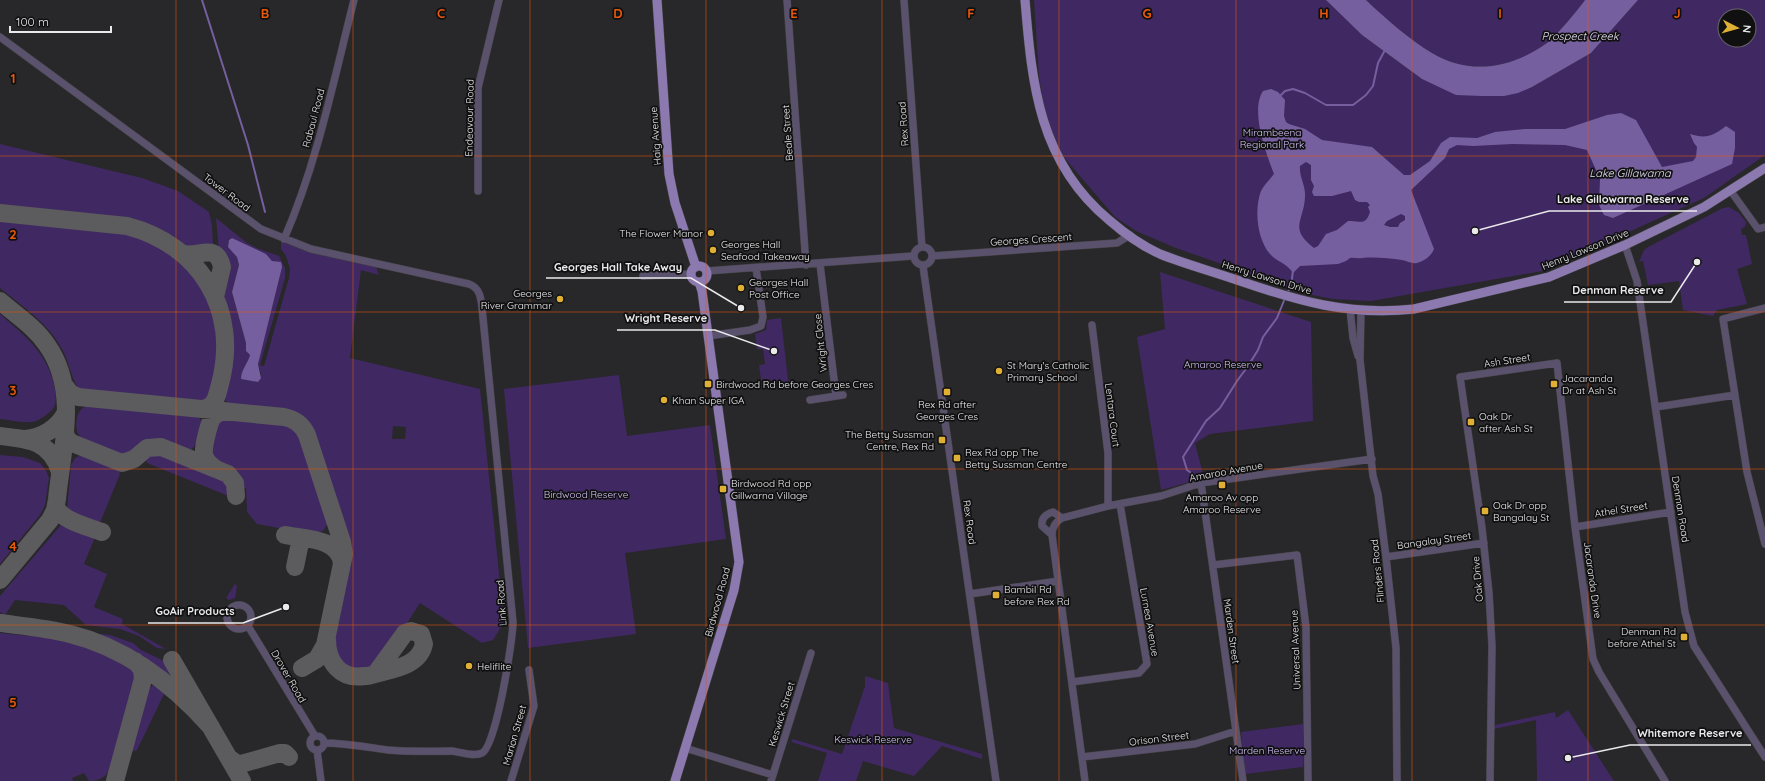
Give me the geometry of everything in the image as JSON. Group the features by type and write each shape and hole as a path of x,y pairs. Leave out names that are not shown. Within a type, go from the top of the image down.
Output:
{"main road":[{"name":"Haig Avenue","path":"656,0 669,174 693,271"},
{"name":"Henry Lawson Drive","path":"1025,0 1036,93 1043,122 1053,149 1066,173 1082,194 1108,219 1159,253 1286,296 1361,311 1381,312 1414,309 1549,277 1626,245 1704,207 1765,168"},
{"path":"703,268 707,272 706,279 699,282 692,279 693,271 703,268"},
{"name":"Birdwood Road","path":"675,781 734,590 738,562 702,291 699,282"}],"street":[{"name":"Rabaul Road","path":"284,239 299,203 320,132 354,0"},
{"name":"Endeavour Road","path":"478,191 478,88 499,0"},
{"name":"Beale Street","path":"787,0 806,265"},
{"name":"Rex Road","path":"904,0 922,247"},
{"name":"Tower Road","path":"0,37 261,229 310,249 469,284 477,289"},
{"path":"1730,190 1758,229 1765,227"},
{"name":"Georges Crescent","path":"932,256 1116,243 1130,235"},
{"name":"Denman Road","path":"1626,245 1637,281 1685,612 1694,646 1765,757"},
{"path":"922,247 929,249 932,256 928,264 923,266 916,263 913,256 917,249 922,247"},
{"path":"707,272 913,256"},
{"name":"Wright Close","path":"810,400 840,396 820,264"},
{"name":"Rex Road","path":"923,266 996,781"},
{"path":"708,336 750,330 761,326 763,317 756,268"},
{"path":"643,276 693,271"},
{"name":"Link Road","path":"324,743 389,750 452,751 480,754 486,751 489,744 502,697 512,638 513,622 481,296 477,289"},
{"path":"1765,308 1723,319 1747,472 1765,544"},
{"name":"Flinders Road","path":"1350,309 1353,338 1356,352 1360,360"},
{"name":"Flinders Road","path":"1361,311 1360,360 1386,557 1396,648 1397,781"},
{"name":"Lentara Court","path":"1092,325 1108,453 1108,506"},
{"name":"Ash Street","path":"1460,377 1557,363"},
{"name":"Jacaranda Drive","path":"1557,363 1575,527 1594,659 1599,672 1665,781"},
{"name":"Oak Drive","path":"1460,377 1484,543 1492,646 1490,781"},
{"path":"1656,407 1735,395"},
{"name":"Amaroo Avenue","path":"1085,781 1052,535 1042,526 1041,522 1045,514 1053,512 1062,518 1108,506 1161,496 1201,483 1372,459"},
{"name":"Marden Street","path":"1201,483 1243,781"},
{"name":"Lurnea Avenue","path":"1072,682 1139,673 1147,664 1120,504"},
{"name":"Athel Street","path":"1575,527 1671,512"},
{"path":"1052,535 1054,526 1062,518"},
{"name":"Bangalay Street","path":"1386,557 1484,543"},
{"name":"Universal Avenue","path":"1212,565 1297,555 1306,627 1308,781"},
{"path":"970,594 1058,581"},
{"name":"Drover Road","path":"248,626 315,736"},
{"name":"Keswick Street","path":"772,778 811,653"},
{"name":"Marion Street","path":"511,781 534,706 529,670"},
{"name":"Orison Street","path":"1082,757 1195,744 1236,731"},
{"path":"315,736 321,737 324,743 321,749 312,749 310,744 311,740 315,736"},
{"path":"685,748 772,778"},
{"path":"317,750 321,781"}],"green space":[{"name":"Mirambeena Regional Park","path":"1034,0 1326,0 1362,35 1422,79 1532,87 1591,53 1638,0 1765,0 1765,155 1704,198 1542,271 1371,301 1333,299 1307,294 1176,248 1136,231 1115,217 1062,155 1054,138 1044,108 1039,76"},
{"path":"1366,0 1585,0 1556,34 1547,43 1534,52 1505,63 1476,67 1461,65 1432,53 1415,42"},
{"path":"0,144 142,178 178,191 209,212 212,225 213,247 187,248 160,230 126,219 0,206"},
{"path":"1729,207 1739,213 1746,222 1745,227 1741,229 1742,235 1746,235 1752,264 1737,269 1747,304 1717,310 1713,316 1683,310 1679,281 1648,285 1643,261 1639,262 1644,250 1723,208"},
{"path":"216,218 247,243 279,256 285,268 285,278 260,365 264,366 289,278 290,269 286,256 281,249 281,241 312,253 376,267 379,275 361,270 350,358 480,389 504,622 493,640 482,643 420,603 380,665 363,673 356,673 348,671 337,661 333,653 331,643 350,559 348,541 312,431 305,423 288,412 266,408 233,406 226,401 225,397 231,368 233,345 230,321 220,291 227,267 226,261 219,252","holes":["232,238 266,254 272,261 274,261 258,364 261,374 258,382 241,379 250,355 246,351 246,343 232,292 239,265 237,256 228,247 229,240","393,426 406,427 405,439 392,439"]},
{"path":"0,220 122,232 151,242 179,259 200,284 214,313 218,337 217,366 214,385 207,400 200,403 90,393 79,389 62,349 50,331 0,288"},
{"name":"Amaroo Reserve","path":"1160,272 1311,322 1313,421 1210,434 1195,443 1204,478 1161,490 1137,337 1165,329"},
{"path":"0,314 35,347 48,366 52,377 56,399 55,405 50,412 36,421 23,422 0,419"},
{"path":"781,318 788,380 813,386 804,387 767,379 761,380 759,365 765,364 763,349 757,349 755,334 766,330 767,320"},
{"name":"Birdwood Reserve","path":"619,375 627,436 710,425 726,539 625,553 636,634 528,648 504,389"},
{"path":"91,404 197,415 200,418 202,425 197,441 193,448 188,451 164,441 155,440 147,442 128,454 115,454 92,446 80,437 77,432 76,423 80,411"},
{"path":"224,418 287,424 299,432 328,516 328,523 323,531 311,534 257,524 247,512 246,488 242,488 240,481 232,472 217,463 211,453 218,424"},
{"path":"155,452 224,479 230,486 230,493 226,495 147,463 145,457 150,453"},
{"path":"0,455 23,457 40,463 46,470 49,478 45,505 40,515 0,564"},
{"path":"81,455 119,470 120,474 99,525 96,526 72,516 67,510 71,465 75,458"},
{"path":"65,523 93,533 95,537 84,564 107,574 94,607 123,619 122,624 166,649 157,648 139,636 120,629 86,625 64,605 15,600 5,615 0,612 0,596 61,525"},
{"path":"235,584 237,586 235,598 229,600 226,598"},
{"path":"0,633 30,636 37,634 66,639 108,653 132,667 135,679 112,766 108,773 103,777 97,780 89,781 84,773 72,778 73,781 0,781"},
{"path":"92,633 110,635 133,643 141,650 164,661 174,675 167,675 127,649"},
{"name":"Keswick Reserve","path":"865,676 888,683 894,728 982,754 982,759 942,746 914,776 863,761 856,781 818,781 827,753 791,742 793,739 842,754 865,686"},
{"path":"153,685 162,686 165,692 137,750 131,752 147,691"},
{"path":"1568,710 1614,781 1537,781 1536,720 1494,729 1495,725 1555,712 1556,718"},
{"name":"Marden Reserve","path":"1303,724 1303,767 1245,774 1241,732"}],"water":[{"name":"Prospect Creek","path":"1326,0 1366,0 1415,42 1432,53 1461,65 1476,67 1505,63 1534,52 1547,43 1556,34 1585,0 1638,0 1591,53 1532,87 1518,93 1504,96 1482,96 1456,95 1422,79 1362,35"},
{"name":"Lake Gillawarna","path":"1271,89 1278,92 1285,100 1284,116 1286,122 1289,124 1305,129 1322,140 1372,147 1404,175 1410,175 1430,161 1441,143 1450,137 1477,138 1495,132 1525,129 1565,129 1607,115 1621,113 1636,120 1662,167 1693,161 1696,157 1697,147 1690,134 1709,136 1726,126 1735,132 1735,148 1732,164 1613,218 1604,215 1599,205 1600,179 1587,150 1565,145 1457,145 1449,149 1445,158 1411,190 1434,249 1427,258 1417,263 1411,263 1387,258 1350,258 1338,264 1300,266 1293,273 1288,267 1270,254 1262,240 1258,224 1257,215 1261,191 1274,174 1267,155 1259,121 1259,99 1263,91","holes":["1306,162 1311,165 1311,180 1314,186 1312,192 1314,196 1332,196 1351,191 1355,200 1359,202 1367,202 1370,205 1368,207 1370,212 1366,220 1362,222 1348,221 1337,230 1326,234 1318,246 1314,248 1301,235 1299,229 1305,197 1300,174 1300,166","1401,214 1405,216 1405,220 1400,223 1398,227 1384,225 1387,221"]},
{"path":"232,238 266,254 272,261 281,262 282,267 258,364 261,378 258,382 241,379 250,355 246,351 246,343 232,292 239,265 237,257 228,247 229,240"}],"waterway":[{"path":"202,0 248,145 265,212"},
{"path":"1280,96 1285,91 1293,89 1305,93 1326,105 1353,105 1366,95 1373,86 1378,63 1385,50"},
{"path":"1287,294 1291,285 1293,271"},
{"path":"1197,477 1187,470 1183,457 1206,421 1220,408 1248,366 1258,350 1263,337 1277,318 1285,298"}],"taxiway":[{"path":"0,213 127,226 153,235 175,248 194,265 208,284 219,306 224,331 225,357 218,392 211,406 203,409"},
{"path":"181,253 187,255 205,252 215,254 219,259 222,267 215,297"},
{"path":"0,301 37,332 47,345 57,362 63,381 66,400 66,420 55,510 50,520 0,580"},
{"path":"64,385 70,393 78,397 284,417 298,423 307,435 342,542 344,554 325,645 317,659 302,668"},
{"path":"216,469 205,459 204,446 211,420 219,413 225,411"},
{"path":"25,439 37,437 49,431 59,423 66,412"},
{"path":"64,431 67,439 72,443 122,463 134,459 147,448 161,447 228,474 235,483 236,496"},
{"path":"0,436 29,441 44,448 51,454 60,472"},
{"path":"56,506 58,511 68,519 102,532"},
{"path":"285,535 311,539 328,544 340,555 342,564"},
{"path":"295,567 301,538"},
{"path":"0,623 35,627 70,634 111,648 147,669 164,682 181,696 211,727"},
{"path":"327,639 329,655 332,662 342,672 356,677 370,676 408,664 414,660 422,650 424,644 421,634 411,631 405,633 376,673"},
{"path":"172,660 242,781"},
{"path":"115,781 143,679 142,669 135,661"},
{"path":"229,758 236,763 241,764 280,753 285,753 289,757"}],"place":[{"name":"Lake Gillowarna Reserve","path":"1475,231"},
{"name":"The Flower Manor","path":"711,233"},
{"name":"Georges Hall Seafood Takeaway","path":"713,250"},
{"name":"Denman Reserve","path":"1697,262"},
{"name":"Georges Hall Post Office","path":"741,288"},
{"name":"Georges River Grammar","path":"560,299"},
{"name":"Georges Hall Take Away","path":"741,308"},
{"name":"Wright Reserve","path":"774,351"},
{"name":"St Mary's Catholic Primary School","path":"999,371"},
{"name":"Birdwood Rd before Georges Cres","path":"708,384"},
{"name":"Jacaranda Dr at Ash St","path":"1554,384"},
{"name":"Rex Rd after Georges Cres","path":"947,392"},
{"name":"Khan Super IGA","path":"664,400"},
{"name":"Oak Dr after Ash St","path":"1471,422"},
{"name":"The Betty Sussman Centre, Rex Rd","path":"942,440"},
{"name":"Rex Rd opp The Betty Sussman Centre","path":"957,458"},
{"name":"Amaroo Av opp Amaroo Reserve","path":"1222,485"},
{"name":"Birdwood Rd opp Gillwarna Village","path":"723,489"},
{"name":"Oak Dr opp Bangalay St","path":"1485,511"},
{"name":"Bambil Rd before Rex Rd","path":"996,595"},
{"name":"GoAir Products","path":"286,607"},
{"name":"Denman Rd before Athel St","path":"1684,637"},
{"name":"Heliflite","path":"469,666"},
{"name":"Whitemore Reserve","path":"1568,758"}]}
